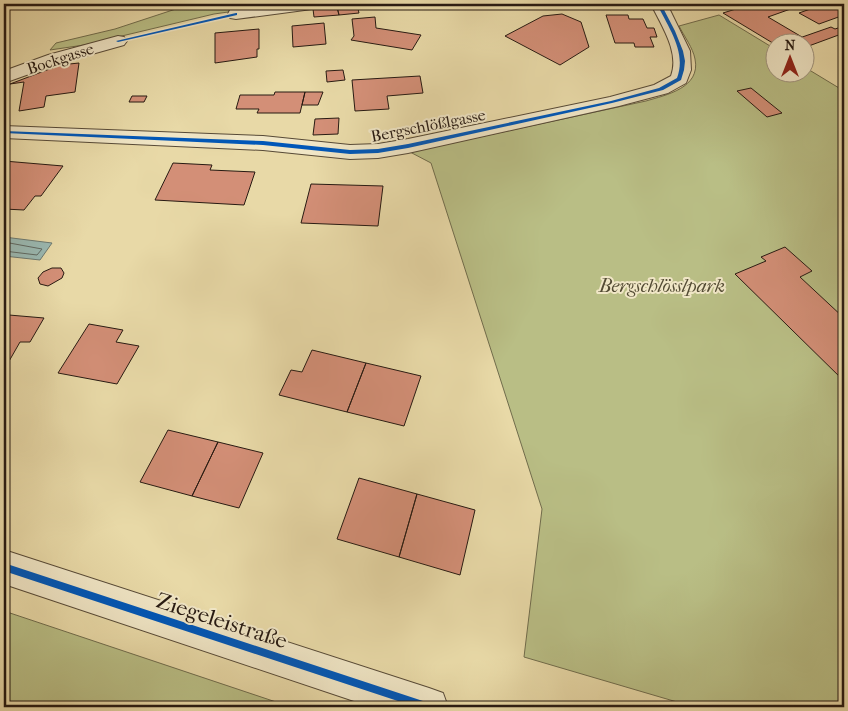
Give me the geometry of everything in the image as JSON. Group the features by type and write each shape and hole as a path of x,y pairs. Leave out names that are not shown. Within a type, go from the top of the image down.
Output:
{"street":[{"path":"236,14 312,4"},
{"name":"Bergschlößlgasse","path":"4,132 263,142 350,152 408,146 620,100 661,89 679,79 683,64 681,52 659,4"},
{"name":"Bockgasse","path":"4,77 54,59 118,40"},
{"name":"Ziegeleistraße","path":"4,567 429,707"}],"green space":[{"path":"191,4 269,4 271,6 214,14 84,45 50,50 56,43 115,29"},
{"name":"Bergschlösslpark","path":"719,15 766,44 766,82 816,82 816,74 844,91 844,707 694,707 524,657 542,509 431,163 410,152 646,101 672,93 680,89 693,77 695,69 695,59 679,26"},
{"path":"4,611 291,707 4,707"}],"water":[{"path":"4,237 52,243 40,260 4,256"}],"building":[{"path":"752,4 811,4 816,7 806,10 799,6 768,17 794,32 766,32 766,39 723,13"},
{"path":"811,4 844,4 844,15 819,24 799,13 816,7"},
{"path":"357,5 359,13 339,15 337,7"},
{"path":"337,7 339,15 314,17 313,9"},
{"path":"562,14 581,22 589,47 560,65 505,36 543,16"},
{"path":"606,15 628,15 629,19 643,19 647,28 654,28 657,37 650,37 654,47 635,47 634,43 615,43"},
{"path":"375,17 376,28 421,35 412,50 351,40 354,36 352,19"},
{"path":"324,23 326,44 293,47 292,26"},
{"path":"844,26 844,33 816,43 816,32 831,27 835,29"},
{"path":"259,29 257,57 215,63 215,33"},
{"path":"79,63 75,92 46,96 44,107 19,111 24,82 10,84 60,65"},
{"path":"343,70 345,80 327,82 326,71"},
{"path":"420,76 423,93 387,96 389,109 355,111 352,80"},
{"path":"751,88 782,113 767,117 737,91"},
{"path":"275,92 305,92 300,113 257,113 259,109 236,109 240,95 274,95"},
{"path":"305,92 323,92 318,105 302,105"},
{"path":"132,96 147,96 144,102 129,102"},
{"path":"339,118 338,134 313,135 315,119"},
{"path":"4,161 63,166 41,196 35,196 24,210 4,209"},
{"path":"173,163 212,165 210,170 255,172 244,205 155,200"},
{"path":"311,184 383,186 378,226 301,223"},
{"path":"785,247 812,271 800,277 844,318 844,381 735,274 766,261 761,257"},
{"path":"52,268 61,268 64,273 62,278 48,286 40,284 38,278 43,272"},
{"path":"9,315 44,318 30,342 20,342 4,370 4,318"},
{"path":"89,324 123,330 116,342 139,346 117,384 58,373"},
{"path":"312,350 366,363 347,412 279,395 291,370 302,372"},
{"path":"366,363 421,376 404,426 347,412"},
{"path":"168,430 218,442 192,496 140,482"},
{"path":"218,442 263,453 239,508 192,496"},
{"path":"359,478 417,494 399,557 337,539"},
{"path":"417,494 475,510 460,575 399,557"}],"cycle path":[{"path":"4,132 263,143 350,152 378,151 408,146 612,102 661,89 679,79 683,61 681,51 659,4"},
{"path":"118,41 236,14"},
{"path":"4,567 429,707"}]}
